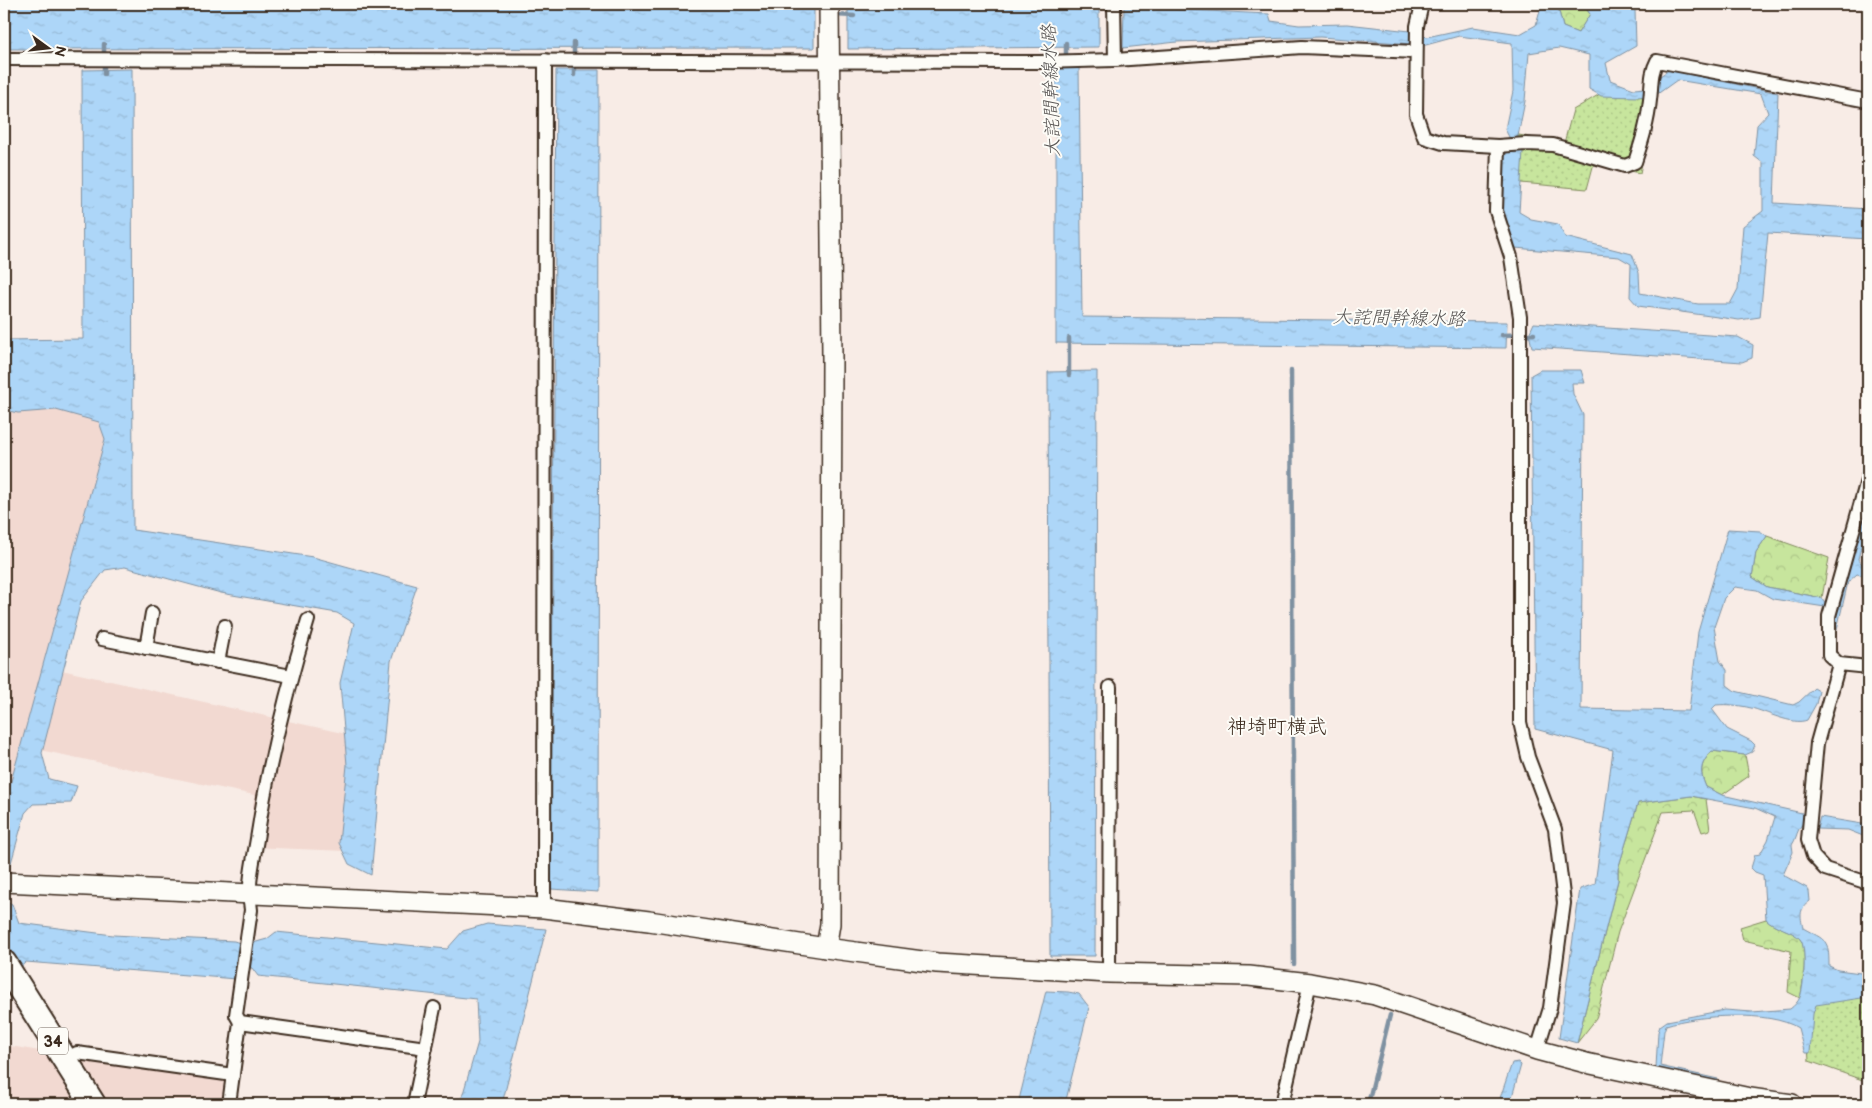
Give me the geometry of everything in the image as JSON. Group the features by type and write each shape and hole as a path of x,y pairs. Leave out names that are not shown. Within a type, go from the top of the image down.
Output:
{"highway":[{"name":"34","path":"8,970 93,1104"}],"street":[{"path":"826,948 830,924 832,388 829,4"},
{"path":"1422,4 1417,26 1416,114 1424,137 1443,143 1498,146 1553,145 1625,166 1635,162 1646,131 1653,68 1657,61 1868,101"},
{"path":"1114,8 1115,60"},
{"path":"4,59 1073,61 1115,60 1302,47 1416,52"},
{"path":"544,908 545,60"},
{"path":"1498,146 1496,211 1512,257 1520,317 1520,722 1528,757 1555,829 1564,903 1550,1008 1537,1050"},
{"path":"1868,478 1829,616 1829,656 1839,664 1868,666"},
{"path":"146,648 152,613"},
{"path":"229,1104 240,1022 236,1015 251,910 248,894 261,812 291,676 308,620"},
{"path":"218,662 225,626"},
{"path":"102,639 291,676"},
{"path":"1839,664 1817,743 1808,840 1813,856 1825,869 1868,883"},
{"path":"1109,973 1110,687"},
{"path":"4,882 544,908 649,921 937,963 1109,973 1249,976 1310,983 1375,995 1537,1050 1586,1064 1750,1098 1792,1104"},
{"path":"1282,1104 1310,983"},
{"path":"414,1104 434,1008"},
{"path":"240,1022 426,1048"},
{"path":"64,1060 77,1053 233,1075"}],"shaded area":[{"path":"4,390 116,401 57,669 351,735 346,851 250,847 254,795 35,749 4,820"},
{"path":"4,1045 46,1052 79,1104 4,1104"},
{"path":"75,1056 224,1079 222,1104 107,1104"}],"green space":[{"path":"1557,4 1583,4 1590,14 1578,33 1563,27"},
{"path":"1605,91 1656,95 1640,173 1594,163 1587,189 1510,182 1513,134 1564,143 1573,110"},
{"path":"1767,536 1829,558 1822,598 1767,587 1752,577 1756,552"},
{"path":"1712,751 1745,755 1749,776 1722,795 1706,787 1702,776 1703,764"},
{"path":"1691,796 1706,799 1710,830 1702,832 1694,810 1663,812 1618,932 1596,1019 1577,1043 1618,880 1618,869 1638,803"},
{"path":"1766,919 1797,936 1802,943 1804,967 1800,998 1788,992 1791,951 1743,940 1740,927"},
{"path":"1820,984 1868,989 1868,1082 1809,1061 1806,1015"}],"water":[{"path":"4,4 814,4 814,48 4,49"},
{"path":"848,4 1099,4 1099,47 848,49"},
{"path":"1542,4 1557,4 1563,27 1578,33 1590,14 1583,4 1636,4 1636,46 1606,63 1610,80 1634,89 1656,87 1660,76 1669,70 1778,93 1774,203 1868,209 1868,239 1768,233 1760,317 1739,320 1638,306 1630,297 1631,264 1619,257 1515,248 1502,206 1504,158 1508,151 1510,139 1505,129 1513,91 1512,43 1459,36 1426,45 1320,37 1177,42 1123,48 1124,7 1269,14 1271,21 1299,25 1347,24 1410,31 1427,37 1473,27 1520,34 1536,25","holes":["1559,48 1589,55 1589,89 1601,96 1638,97 1656,95 1677,80 1761,94 1768,113 1757,125 1754,156 1763,163 1763,211 1743,226 1738,289 1730,304 1698,304 1640,293 1639,273 1632,254 1565,237 1558,224 1531,219 1519,212 1523,151 1517,147 1525,101 1529,53"]},
{"path":"1056,67 1079,67 1082,317 1507,322 1506,348 1056,343"},
{"path":"132,69 133,530 313,557 417,586 391,661 371,875 349,864 339,843 347,765 340,683 354,623 337,613 221,593 125,567 105,570 81,601 42,753 49,779 77,786 71,803 33,804 25,813 11,863 4,863 4,807 105,439 99,422 56,410 18,413 4,410 4,340 83,339 82,70"},
{"path":"556,70 599,70 598,892 551,889"},
{"path":"1534,323 1738,337 1753,345 1752,358 1742,362 1532,347 1529,334"},
{"path":"1540,370 1581,370 1585,383 1572,383 1573,394 1583,415 1581,709 1689,711 1698,632 1728,529 1760,531 1767,536 1756,552 1752,577 1767,587 1822,598 1826,604 1825,607 1773,599 1757,590 1735,587 1724,598 1714,627 1720,661 1727,670 1727,685 1735,691 1793,705 1814,688 1819,691 1816,704 1807,720 1801,721 1787,720 1747,707 1716,705 1712,709 1727,729 1755,745 1752,752 1745,755 1712,751 1702,768 1702,776 1706,787 1722,795 1802,813 1804,821 1792,845 1793,852 1783,875 1807,888 1809,891 1810,901 1801,913 1803,928 1825,941 1828,950 1829,966 1838,970 1868,974 1868,997 1816,1005 1813,1014 1810,1053 1805,1053 1804,1051 1798,1028 1786,1022 1752,1017 1714,1017 1666,1025 1660,1066 1718,1079 1717,1082 1656,1067 1658,1032 1660,1026 1667,1021 1725,1010 1752,1012 1790,1009 1799,999 1803,985 1804,950 1802,943 1797,936 1766,919 1763,875 1751,868 1755,855 1760,854 1768,840 1775,817 1755,808 1691,796 1638,803 1618,869 1618,880 1577,1043 1559,1038 1580,889 1595,884 1613,750 1535,729 1531,375"},
{"path":"1097,371 1095,956 1050,956 1048,372"},
{"path":"1868,491 1868,520 1858,559 1868,569 1868,577 1857,574 1848,582 1835,638 1836,605"},
{"path":"1820,817 1868,825 1868,838 1848,830 1817,829"},
{"path":"4,900 12,904 19,923 113,935 234,941 246,945 267,939 276,932 447,949 463,931 487,924 546,929 502,1104 460,1104 478,1042 476,999 258,976 252,968 237,968 236,979 26,962 4,982"},
{"path":"1046,991 1079,994 1089,1007 1065,1104 1018,1104"},
{"path":"1518,1062 1521,1065 1510,1104 1498,1104 1512,1063"}],"waterway":[{"name":"大詫間幹線水路","path":"835,15 854,16"},
{"path":"574,43 574,75"},
{"name":"大詫間幹線水路","path":"1066,43 1066,60"},
{"path":"104,44 104,74"},
{"name":"大詫間幹線水路","path":"1502,335 1534,334"},
{"path":"1069,338 1069,375"},
{"path":"1291,371 1294,964"},
{"path":"1368,1104 1390,1015"}],"district":[{"name":"神埼町横武","path":"1277,726"}]}
